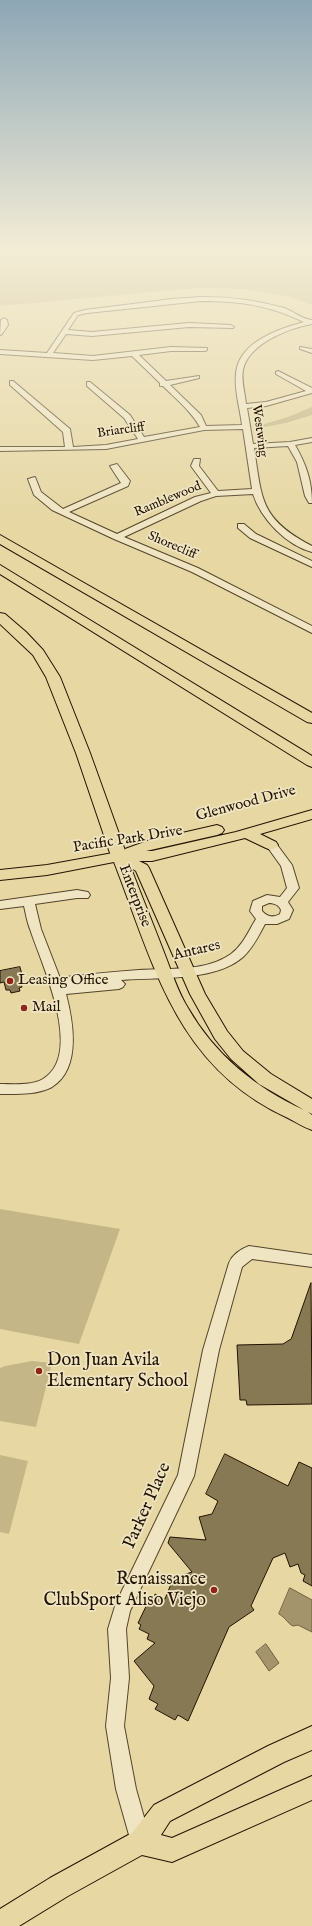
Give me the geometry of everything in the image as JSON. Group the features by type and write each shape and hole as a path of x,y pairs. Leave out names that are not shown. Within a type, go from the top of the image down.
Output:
{"highway":[{"path":"0,539 312,720"},
{"path":"0,569 312,762"},
{"path":"0,577 157,666"},
{"path":"0,617 21,635 38,654 56,682 119,856"},
{"path":"257,689 312,723"}],"main road":[{"name":"Glenwood Drive","path":"119,856 147,846 208,833 312,803"},
{"name":"Pacific Park Drive","path":"0,876 47,870 119,856 152,856 246,833 309,815"},
{"path":"246,833 271,845 273,834 278,824"},
{"path":"149,882 155,867 161,860 178,850"},
{"name":"Enterprise","path":"119,856 142,868 198,994 221,1035 237,1054 265,1079 312,1107"},
{"name":"Enterprise","path":"119,856 165,974 171,994 199,1038 230,1072 271,1102 312,1123"},
{"path":"0,1923 59,1886 141,1842 162,1813 276,1754 312,1738"},
{"path":"141,1842 172,1850 312,1788"}],"street":[{"path":"48,356 57,342"},
{"name":"Westwing","path":"263,342 246,355 240,367 239,380 248,446 255,480 255,491 263,509 271,520 288,534 312,548"},
{"path":"302,348 312,351"},
{"path":"0,352 93,358 171,349 205,349"},
{"path":"134,354 193,413 204,428"},
{"path":"278,373 312,391"},
{"path":"163,384 197,377"},
{"path":"13,383 67,431 69,449"},
{"path":"90,384 127,418 144,441"},
{"path":"243,406 266,404 312,391"},
{"name":"Briarcliff","path":"1,447 69,449 106,447 144,441 204,428 245,427"},
{"path":"248,446 290,444 312,440"},
{"path":"290,444 301,462 309,483 309,496 312,501"},
{"path":"197,461 196,466 216,494"},
{"path":"64,511 124,484 126,481 125,477 114,466"},
{"name":"Shorecliff","path":"32,479 38,494 55,508 116,537 195,570 312,630"},
{"name":"Ramblewood","path":"116,537 181,505 216,494 255,491"},
{"path":"241,526 253,536 312,564"},
{"path":"271,845 286,865 293,888 278,901"},
{"path":"0,905 77,894 84,895"},
{"path":"263,900 278,901 287,910 282,918 275,921 262,918 256,910 257,904 263,900"},
{"path":"0,1089 42,1085 53,1078 61,1069 66,1048 66,1022 57,987 36,932 28,901"},
{"name":"Antares","path":"57,987 144,982 165,974 213,966 233,958 248,946 262,918"},
{"name":"Parker Place","path":"141,1842 126,1789 115,1726 120,1678 117,1629 122,1609 186,1476 211,1350 236,1263 249,1252 312,1261"}],"shaded area":[{"path":"312,407 312,415 286,423 258,428 258,426 288,417"},
{"path":"0,1209 120,1229 79,1344 0,1329"},
{"path":"32,1361 52,1363 36,1427 0,1421 0,1368"},
{"path":"0,1455 28,1461 9,1534 0,1532"},
{"path":"290,1588 312,1600 312,1632 298,1625 293,1626 279,1614"},
{"path":"266,1644 279,1663 269,1671 256,1652"}],"building":[{"name":"Leasing Office","path":"20,967 23,979 20,980 22,987 19,988 20,991 11,993 10,990 6,990 4,982 0,983 0,971"},
{"path":"311,1283 312,1404 247,1405 246,1400 240,1400 237,1345 283,1344 291,1339"},
{"name":"Renaissance ClubSport Aliso Viejo","path":"225,1454 288,1486 299,1462 312,1468 312,1586 303,1581 305,1575 301,1573 298,1564 290,1567 285,1553 273,1558 251,1606 254,1610 229,1627 188,1721 178,1715 175,1720 155,1709 158,1704 149,1699 154,1686 134,1661 155,1643 147,1639 149,1634 139,1629 141,1625 138,1623 151,1596 154,1598 155,1594 165,1599 171,1584 164,1581 192,1572 168,1543 170,1537 206,1540 199,1517 212,1514 218,1501 206,1494"}],"place":[{"name":"Leasing Office","path":"10,981"},
{"name":"Mail","path":"24,1008"},
{"name":"Don Juan Avila Elementary School","path":"39,1371"},
{"name":"Renaissance ClubSport Aliso Viejo","path":"214,1590"}]}
